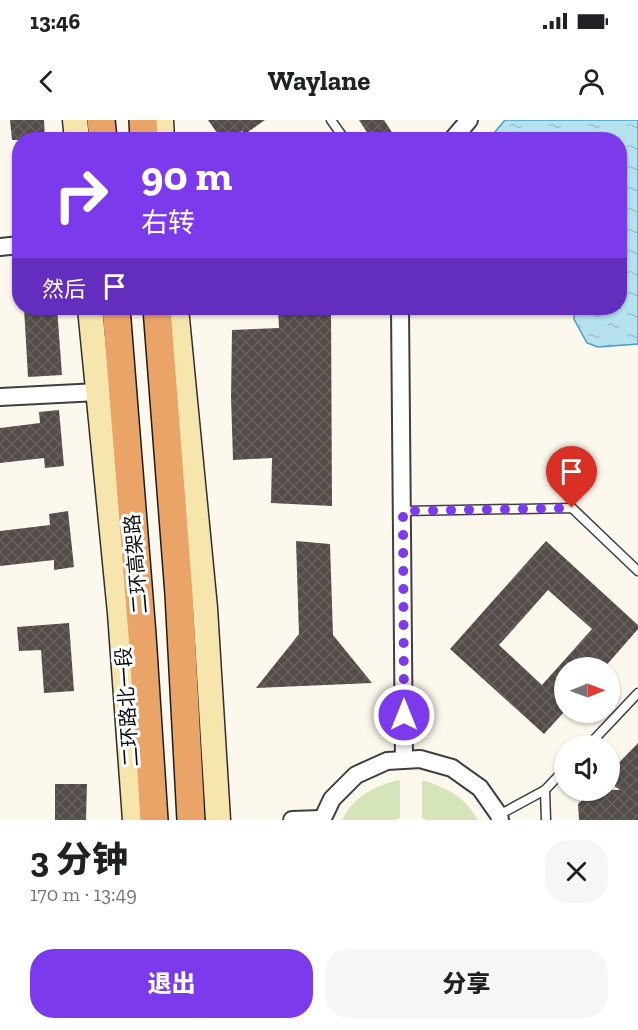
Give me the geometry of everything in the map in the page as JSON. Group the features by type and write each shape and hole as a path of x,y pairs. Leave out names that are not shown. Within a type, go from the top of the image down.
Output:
{"highway":[{"name":"二环高架路","path":"117,315 154,820"},
{"name":"二环高架路","path":"158,315 179,594 191,820"}],"main road":[{"name":"二环路北一段","path":"91,315 120,613 135,820"},
{"path":"177,315 205,608 218,820"}],"street":[{"path":"458,132 468,120"},
{"path":"400,315 404,760"},
{"path":"0,397 98,392"},
{"path":"292,820 322,820 332,799 356,775 387,761 420,759 452,768 480,788 500,818"}],"lane":[{"path":"403,511 572,508 638,572"},
{"path":"598,735 638,693"},
{"path":"500,818 545,790 554,781"},
{"path":"545,790 546,820"}],"green space":[{"path":"400,780 400,818 342,820 352,805 366,793"},
{"path":"422,781 456,795 478,820 427,820 422,818"}],"water":[{"path":"505,120 638,120 638,344 598,347 587,343 574,319 574,315 627,315 627,132 495,132"}],"building":[{"path":"10,120 44,120 45,132 12,132 12,140"},
{"path":"208,120 265,120 248,132 216,132"},
{"path":"359,120 384,120 392,132 367,132"},
{"path":"24,315 58,315 62,375 28,377"},
{"path":"278,315 331,315 332,506 271,503 272,458 233,460 232,330 279,328"},
{"path":"59,410 64,466 45,468 44,458 0,463 0,428 40,423 39,412"},
{"path":"68,511 74,567 54,570 54,560 0,566 0,531 50,525 49,514"},
{"path":"296,541 330,544 333,635 372,683 256,688 299,634"},
{"path":"546,541 638,625 638,629 614,657 567,657 592,629 548,590 499,645 542,685 554,672 554,723 544,734 450,649"},
{"path":"69,623 74,691 44,693 41,650 19,651 17,627"},
{"path":"638,743 638,820 579,820 578,804 581,801 620,801 620,762"},
{"path":"55,784 87,784 86,820 55,820"}],"route":[{"path":"404,715 403,511 572,508"}]}
